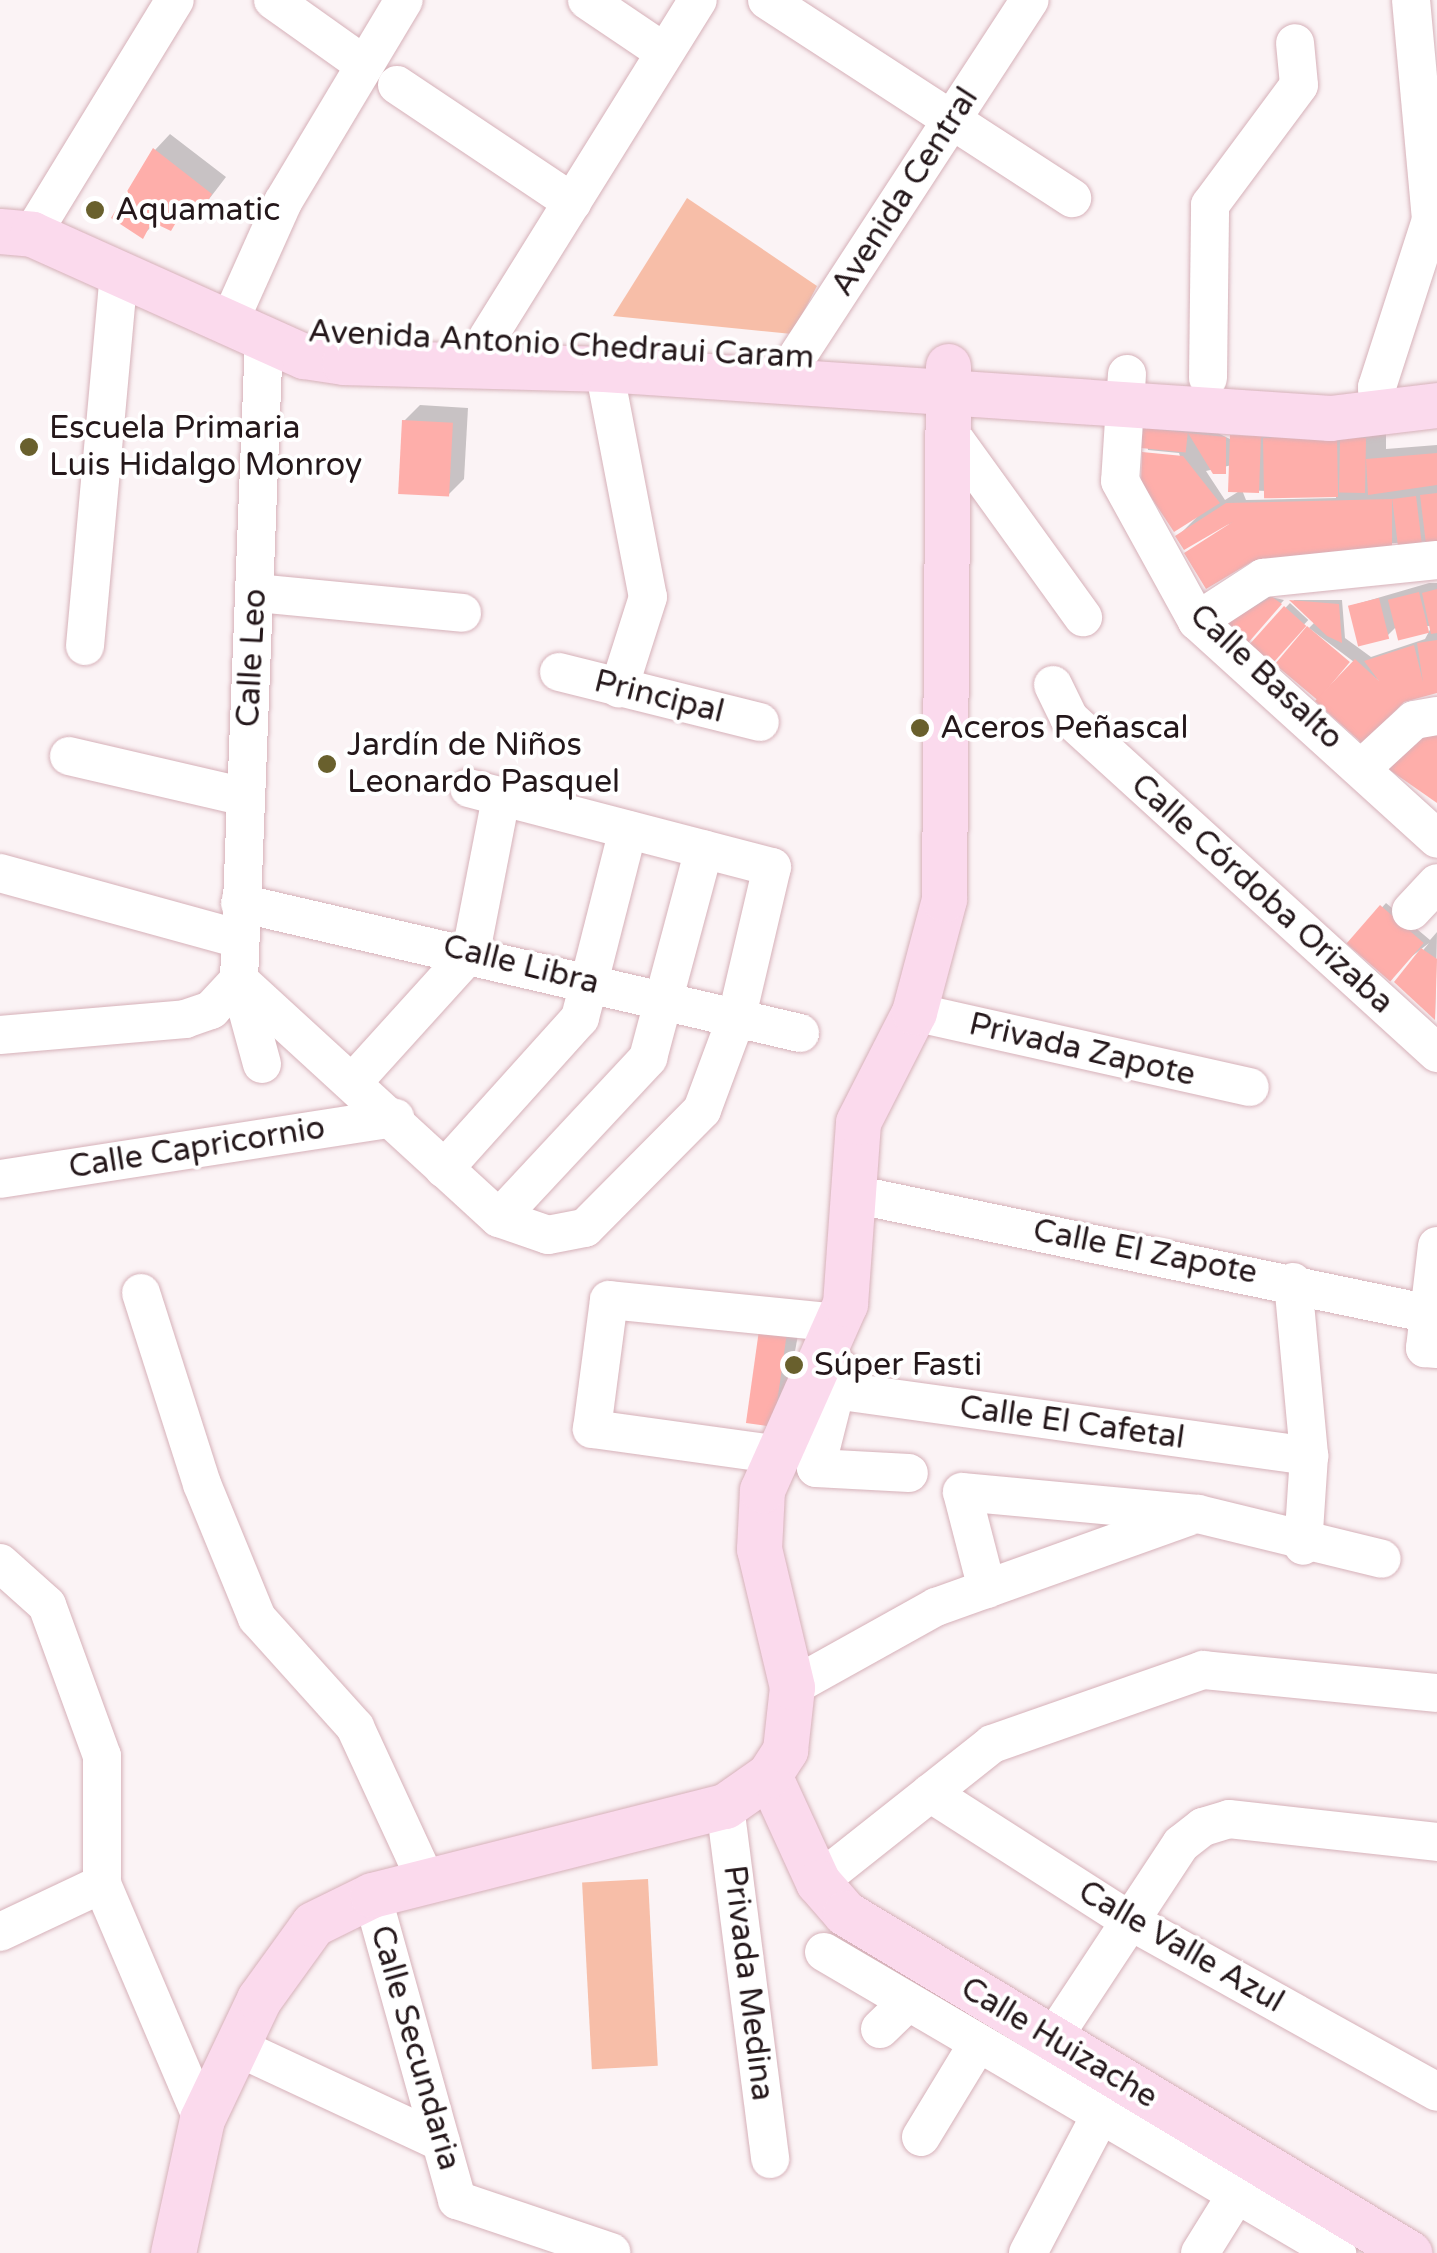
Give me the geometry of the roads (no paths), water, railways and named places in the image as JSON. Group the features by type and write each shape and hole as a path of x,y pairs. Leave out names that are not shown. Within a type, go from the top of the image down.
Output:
{"main road":[{"path":"16,232 119,272 246,331"},
{"name":"Avenida Antonio Chedraui Caram","path":"246,331 488,337 788,369 948,397 1126,389 1208,378 1378,400 1437,378"},
{"name":"Avenida Antonio Chedraui Caram","path":"246,331 344,362 604,370 788,369"},
{"name":"Avenida Antonio Chedraui Caram","path":"1126,389 1437,404"},
{"path":"173,2253 202,2119 234,2046 313,1924 372,1895 725,1806 769,1776 785,1750 792,1687 759,1548 773,1454 845,1303 858,1194 858,1122 914,1012 944,900 948,397"},
{"name":"Calle Huizache","path":"769,1776 818,1882 846,1912 1051,2040 1409,2253"}],"street":[{"path":"16,232 176,0"},
{"path":"273,0 364,64"},
{"path":"246,331 283,202 404,0"},
{"path":"586,0 664,52"},
{"path":"488,337 698,0"},
{"path":"768,0 1072,198"},
{"name":"Avenida Central","path":"788,369 1030,0"},
{"path":"1378,400 1434,211 1412,0"},
{"path":"1208,378 1210,205 1299,85 1295,44"},
{"path":"396,85 572,202"},
{"path":"85,646 119,272"},
{"name":"Calle Leo","path":"246,331 266,594 245,797 239,980 262,1064"},
{"path":"604,370 648,597 619,688"},
{"name":"Calle Basalto","path":"1126,389 1120,481 1196,620 1437,838"},
{"path":"948,397 1083,617"},
{"path":"1196,620 1263,578 1437,560"},
{"path":"266,594 462,613"},
{"name":"Principal","path":"559,672 760,722"},
{"name":"Calle Córdoba Orizaba","path":"1054,685 1069,718 1437,1053"},
{"path":"1362,767 1414,720 1437,716"},
{"path":"69,756 245,797"},
{"path":"354,1081 471,952 485,792 704,849 670,1002 627,1086 499,1218"},
{"path":"444,1169 563,1043 593,983 628,830"},
{"name":"Calle Capricornio","path":"239,980 395,1118 499,1218 548,1235 585,1228 702,1110 738,1016 772,867 704,849"},
{"name":"Calle Libra","path":"0,873 240,921 471,952 800,1034"},
{"path":"1411,912 1437,883"},
{"path":"0,1035 185,1019 211,1010 239,980"},
{"name":"Privada Zapote","path":"914,1012 1250,1087"},
{"name":"Calle Capricornio","path":"0,1179 395,1118"},
{"name":"Calle El Zapote","path":"858,1194 1293,1282 1431,1337"},
{"path":"1431,1337 1437,1246"},
{"path":"1293,1282 1309,1456 1302,1546"},
{"path":"142,1293 202,1484 257,1618 355,1727 426,1881"},
{"path":"773,1454 592,1428 610,1300 845,1303 854,1328 834,1390 816,1468 908,1473"},
{"name":"Calle El Cafetal","path":"834,1390 1309,1456"},
{"path":"987,1589 962,1492 1198,1514 1302,1546 1382,1559"},
{"path":"792,1687 987,1589 1198,1514"},
{"path":"0,1563 48,1605 102,1756 102,1884 202,2119"},
{"path":"818,1882 992,1744 1203,1670 1437,1694"},
{"name":"Calle Valle Azul","path":"930,1793 1130,1921 1437,2092"},
{"name":"Privada Medina","path":"725,1806 770,2160"},
{"path":"1051,2040 1181,1844 1216,1822 1437,1842"},
{"path":"0,1932 102,1884"},
{"name":"Calle Secundaria","path":"372,1895 457,2200 611,2252"},
{"name":"Calle Huizache","path":"824,1952 1337,2253"},
{"path":"880,2029 907,2002"},
{"path":"921,2137 976,2044"},
{"path":"234,2046 441,2142"},
{"path":"1028,2253 1100,2116"},
{"path":"1200,2253 1238,2192"}],"place":[{"name":"Aquamatic","path":"95,210"},
{"name":"Escuela Primaria Luis Hidalgo Monroy","path":"29,447"},
{"name":"Aceros Peñascal","path":"920,728"},
{"name":"Jardín de Niños Leonardo Pasquel","path":"327,764"},
{"name":"Súper Fasti","path":"794,1365"}]}
